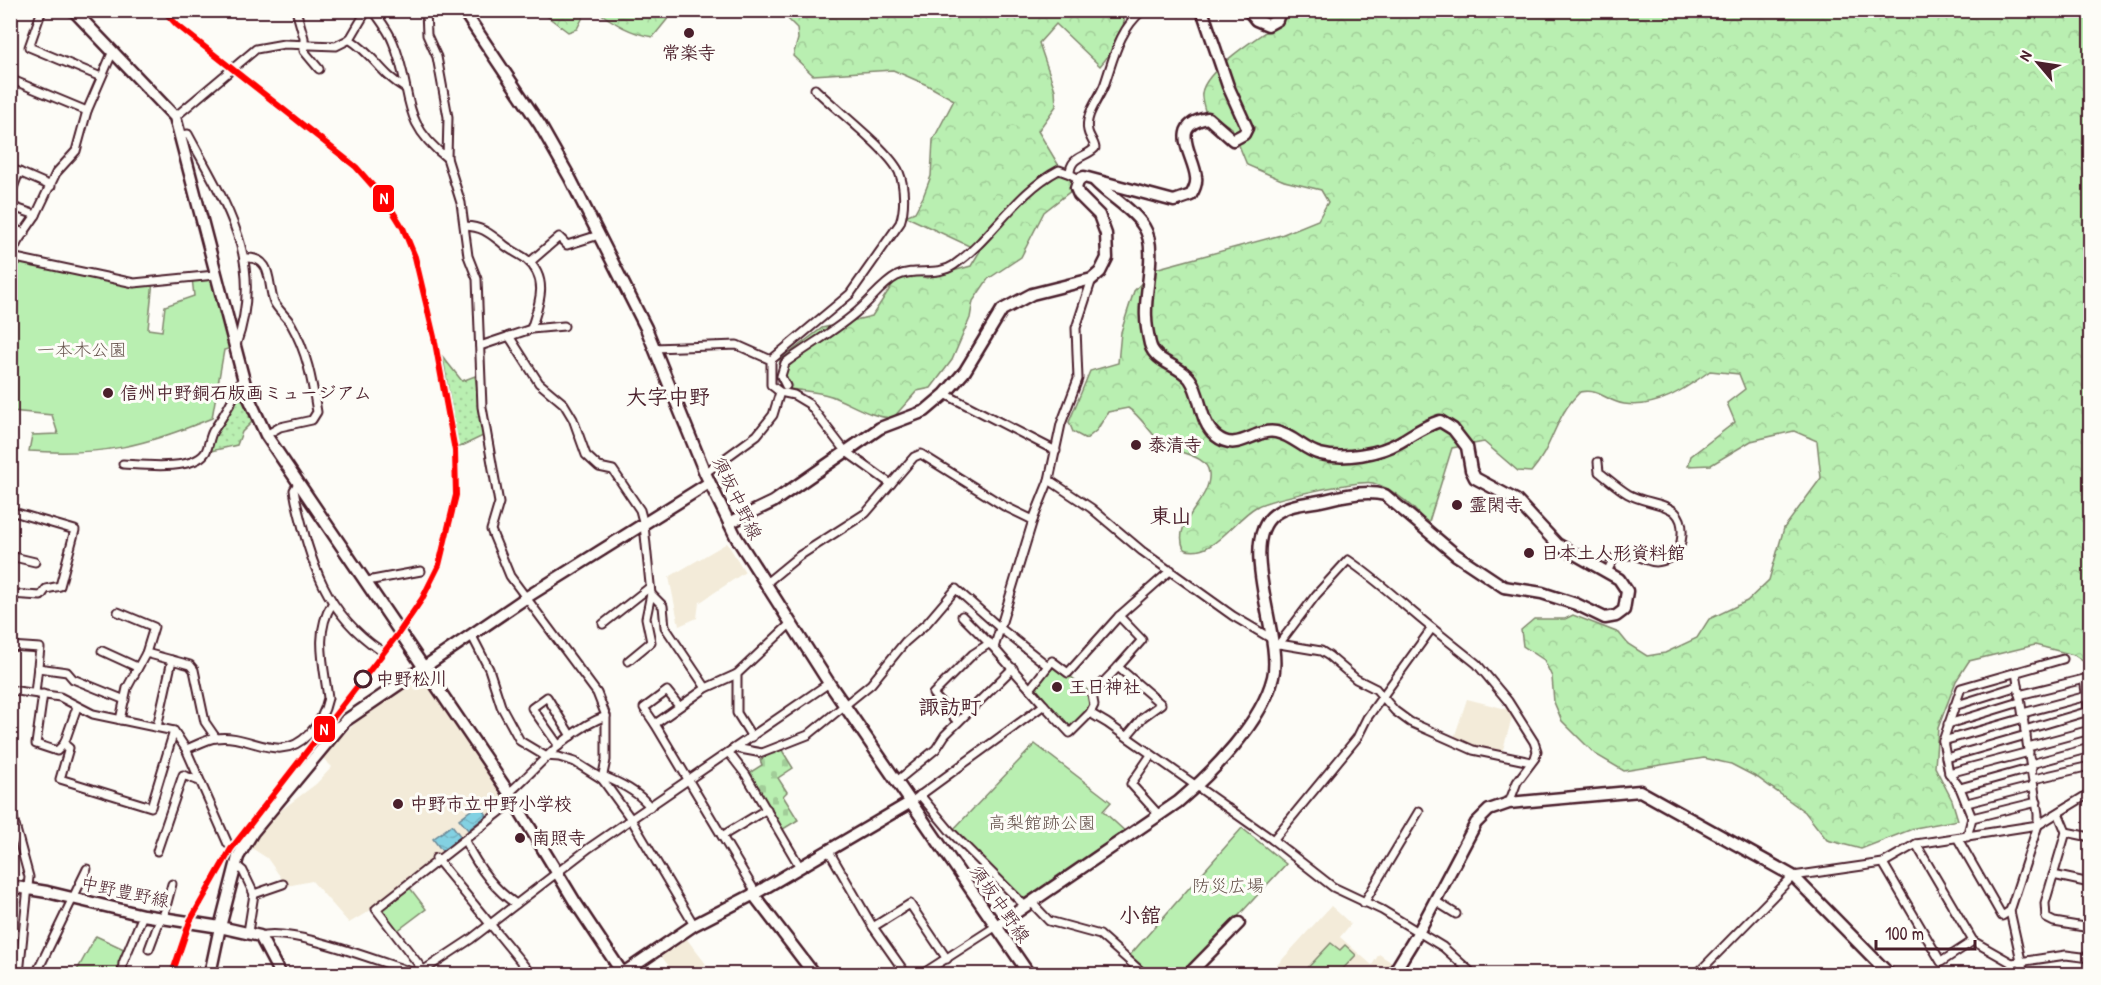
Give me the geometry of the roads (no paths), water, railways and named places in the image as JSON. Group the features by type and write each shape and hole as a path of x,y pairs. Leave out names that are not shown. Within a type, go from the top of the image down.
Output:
{"street":[{"path":"42,10 29,47 101,77"},
{"path":"73,10 175,117 243,377 251,404 266,435 512,797 557,873 622,974 694,925 829,851 910,802 1044,705"},
{"path":"296,10 304,51 319,69"},
{"path":"175,117 256,49 267,45 303,43 328,47 350,39 367,10"},
{"path":"373,10 393,40 418,130 429,145 447,158"},
{"path":"426,10 427,35 437,57 448,117 447,158 461,203 468,256 477,279 482,407 499,503 491,530 510,576 597,693 606,716 606,760 602,778 631,819 694,925"},
{"name":"須坂中野線","path":"463,10 540,125 599,235 654,348 707,478 729,523 790,624 1029,975"},
{"path":"729,523 773,502 880,428 925,411 945,394 965,371 1002,310 1032,294 1092,279 1100,272 1107,258 1106,234 1099,215 1079,195 1073,161 1095,148 1088,131 1090,114 1105,82 1112,57 1121,38 1143,10"},
{"path":"786,386 781,376 785,363 850,317 890,280 902,274 946,270 971,252 1020,199 1043,178 1059,170 1075,177 1084,177 1132,189 1157,198 1174,201 1191,195 1196,184 1196,176 1186,152 1185,135 1191,125 1208,118 1233,140 1244,134 1246,123 1228,86 1202,10"},
{"path":"1248,10 1256,20 1268,25 1277,20 1280,10"},
{"path":"350,39 368,51 386,77 405,88"},
{"path":"113,51 87,111 76,151 56,172 36,215 11,253 134,283 215,275"},
{"path":"10,79 87,111"},
{"path":"771,360 850,294 900,223 905,211 899,172 854,123 843,117 815,90"},
{"path":"180,135 188,134 226,202 238,230 245,258 248,288 245,320 235,347"},
{"path":"10,168 51,186"},
{"path":"10,196 19,172"},
{"path":"922,975 1159,815 1196,787 1262,706 1274,673 1275,643 1259,559 1260,538 1273,515 1294,506 1371,491 1385,495 1456,555 1504,587 1542,593 1576,604 1605,618 1616,616 1624,610 1627,603 1627,591 1619,579 1557,544 1516,500 1475,478 1471,470 1467,447 1453,429 1440,421 1423,426 1399,442 1377,451 1345,456 1321,454 1275,431 1258,434 1244,442 1233,443 1214,434 1206,423 1189,377 1160,358 1150,346 1146,317 1150,245 1146,229 1134,215 1095,181"},
{"path":"10,206 36,215"},
{"path":"465,226 488,230 530,262 540,280 543,293 531,329"},
{"path":"10,228 25,233"},
{"path":"530,262 559,237 567,245 599,235"},
{"path":"245,258 251,257 265,265 272,277 271,289 275,302 290,323 310,363 317,412 312,420 280,427 266,435"},
{"path":"958,722 933,694 973,654 992,645 1000,628 1033,520 1049,480 1061,424 1078,379 1076,328 1092,279"},
{"path":"480,346 531,329 564,326"},
{"path":"508,336 539,383 564,404 573,419 586,455 599,467 613,471 640,510 644,525 651,590 646,618 651,642 628,661"},
{"path":"654,348 737,345 771,360"},
{"path":"771,360 771,385 780,392 794,395 809,404 845,451 891,484"},
{"path":"123,464 169,466 199,458 205,453 212,433 226,415 243,377"},
{"path":"316,726 326,730 341,724 527,597 644,525 707,478 757,435 773,415 780,392"},
{"path":"945,394 1056,451"},
{"path":"765,584 799,556 866,513 914,457 921,454 1005,506 1033,520"},
{"path":"1598,462 1599,472 1630,495 1670,507 1676,512 1682,528 1680,548 1674,555 1656,562 1627,553 1614,558 1607,572"},
{"path":"1049,480 1091,508 1142,551 1233,616 1275,643 1321,651 1383,696 1395,711 1410,722 1473,750 1531,762"},
{"path":"299,482 294,490 304,532 324,590 332,604 355,632 380,650"},
{"path":"10,511 75,530 60,586 46,589 41,596 10,594"},
{"path":"10,556 35,562"},
{"path":"1275,643 1348,560 1382,583 1404,606 1478,664 1508,701 1534,742 1537,751 1517,782 1509,803"},
{"path":"1030,689 1052,660 1068,673 1119,616 1171,570"},
{"path":"367,581 421,571"},
{"path":"732,750 762,753 808,735 847,705 879,676 905,642 927,623 956,589 1048,666"},
{"path":"603,624 651,590"},
{"path":"651,590 663,606 665,627 706,688"},
{"path":"186,749 216,738 284,750 303,740 316,726 326,709 328,698 321,629 324,617 332,604"},
{"path":"118,612 154,627 146,653 137,667 124,700 120,720"},
{"path":"962,616 992,645 1070,733 1090,713 1094,705 1092,694 1142,640 1119,616"},
{"path":"655,724 706,688 737,674 790,624"},
{"path":"1273,840 1357,738 1367,718 1432,628"},
{"path":"471,634 489,669 501,706 515,735 545,756 568,759 602,778 618,781 644,799 650,807"},
{"path":"10,646 40,648 36,744 57,751 64,744 77,707"},
{"path":"102,651 137,667"},
{"path":"146,653 190,664 194,670 205,722 216,738"},
{"path":"1967,837 1972,818 1960,788 1949,772 1943,741 1961,688 2063,659"},
{"path":"157,727 172,660"},
{"path":"1118,667 1161,704 1143,717 1127,736"},
{"path":"38,668 67,672 73,679 124,700"},
{"path":"897,781 936,749 945,735 1013,668"},
{"path":"2016,672 2037,802 2038,825 2010,911 2024,975"},
{"path":"737,674 737,713 752,737"},
{"path":"1946,758 2090,715 2084,679 2020,698 1948,724"},
{"path":"280,975 260,936 269,934 291,937 418,975 424,972 631,819 829,682"},
{"path":"1954,706 2018,686"},
{"path":"10,690 60,697 93,714 174,731 186,749 228,844"},
{"path":"679,706 667,691 644,708 689,780 754,893 814,975"},
{"path":"1943,741 2087,696"},
{"path":"559,746 532,708 547,697 571,736"},
{"path":"1090,713 1127,736 1273,840 1333,887 1383,910 1457,958 1473,975"},
{"path":"424,972 376,909 465,841 512,797 545,756 591,721 606,716"},
{"path":"210,975 236,865 253,832 341,724"},
{"path":"1949,772 2091,730"},
{"path":"64,744 69,748 60,779 151,807 174,731"},
{"path":"1960,788 2091,748"},
{"path":"732,750 800,867"},
{"path":"1151,755 1131,784 1159,815"},
{"path":"1966,803 2091,766"},
{"path":"157,851 183,776 200,781"},
{"path":"1393,975 1418,933 1476,823 1489,810 1509,803 1640,791 1793,876 1889,975"},
{"path":"1697,975 1793,876 1883,863 1916,844 2038,825 2091,793"},
{"path":"920,795 957,838 1048,921 1100,936 1144,975"},
{"path":"1972,818 2037,802"},
{"path":"10,807 29,877 19,975"},
{"path":"722,836 767,809"},
{"path":"1364,903 1419,811"},
{"path":"2059,814 2066,832 2045,903 2046,918 2054,922 2091,928"},
{"path":"2066,832 2091,837"},
{"path":"10,839 19,839"},
{"path":"1958,839 2002,915 2010,911"},
{"path":"465,841 473,858 495,887 516,904"},
{"path":"1916,844 1973,941 2012,963 2066,955 2091,958"},
{"path":"829,851 873,927 906,975"},
{"path":"438,860 531,975"},
{"path":"1883,863 1941,962 1973,941"},
{"path":"236,865 243,871 254,894 248,932"},
{"path":"36,975 87,869"},
{"path":"2053,875 2091,883"},
{"path":"149,949 172,884"},
{"path":"254,894 283,884"},
{"name":"中野豊野線","path":"10,886 75,898 143,915 248,932 260,936"},
{"path":"1435,901 1456,914"},
{"path":"873,927 910,904 946,959"},
{"path":"122,975 123,963 143,915"},
{"path":"1190,975 1239,923"}],"water":[{"path":"479,804 487,815 468,830 459,819"},
{"path":"452,825 461,837 442,851 433,839"}],"place":[{"name":"常楽寺","path":"689,33"},
{"name":"信州中野銅石版画ミュージアム","path":"108,393"},
{"name":"泰清寺","path":"1136,445"},
{"name":"霊閑寺","path":"1457,505"},
{"name":"日本土人形資料館","path":"1529,553"},
{"name":"中野松川","path":"363,679"},
{"name":"王日神社","path":"1057,687"},
{"name":"中野市立中野小学校","path":"398,804"},
{"name":"南照寺","path":"520,838"}],"district":[{"name":"大字中野","path":"668,397"},
{"name":"東山","path":"1171,516"},
{"name":"諏訪町","path":"950,707"},
{"name":"小舘","path":"1140,915"}],"park label":[{"name":"一本木公園","path":"82,350"},
{"name":"高梨館跡公園","path":"1042,823"},
{"name":"防災広場","path":"1228,886"}]}
